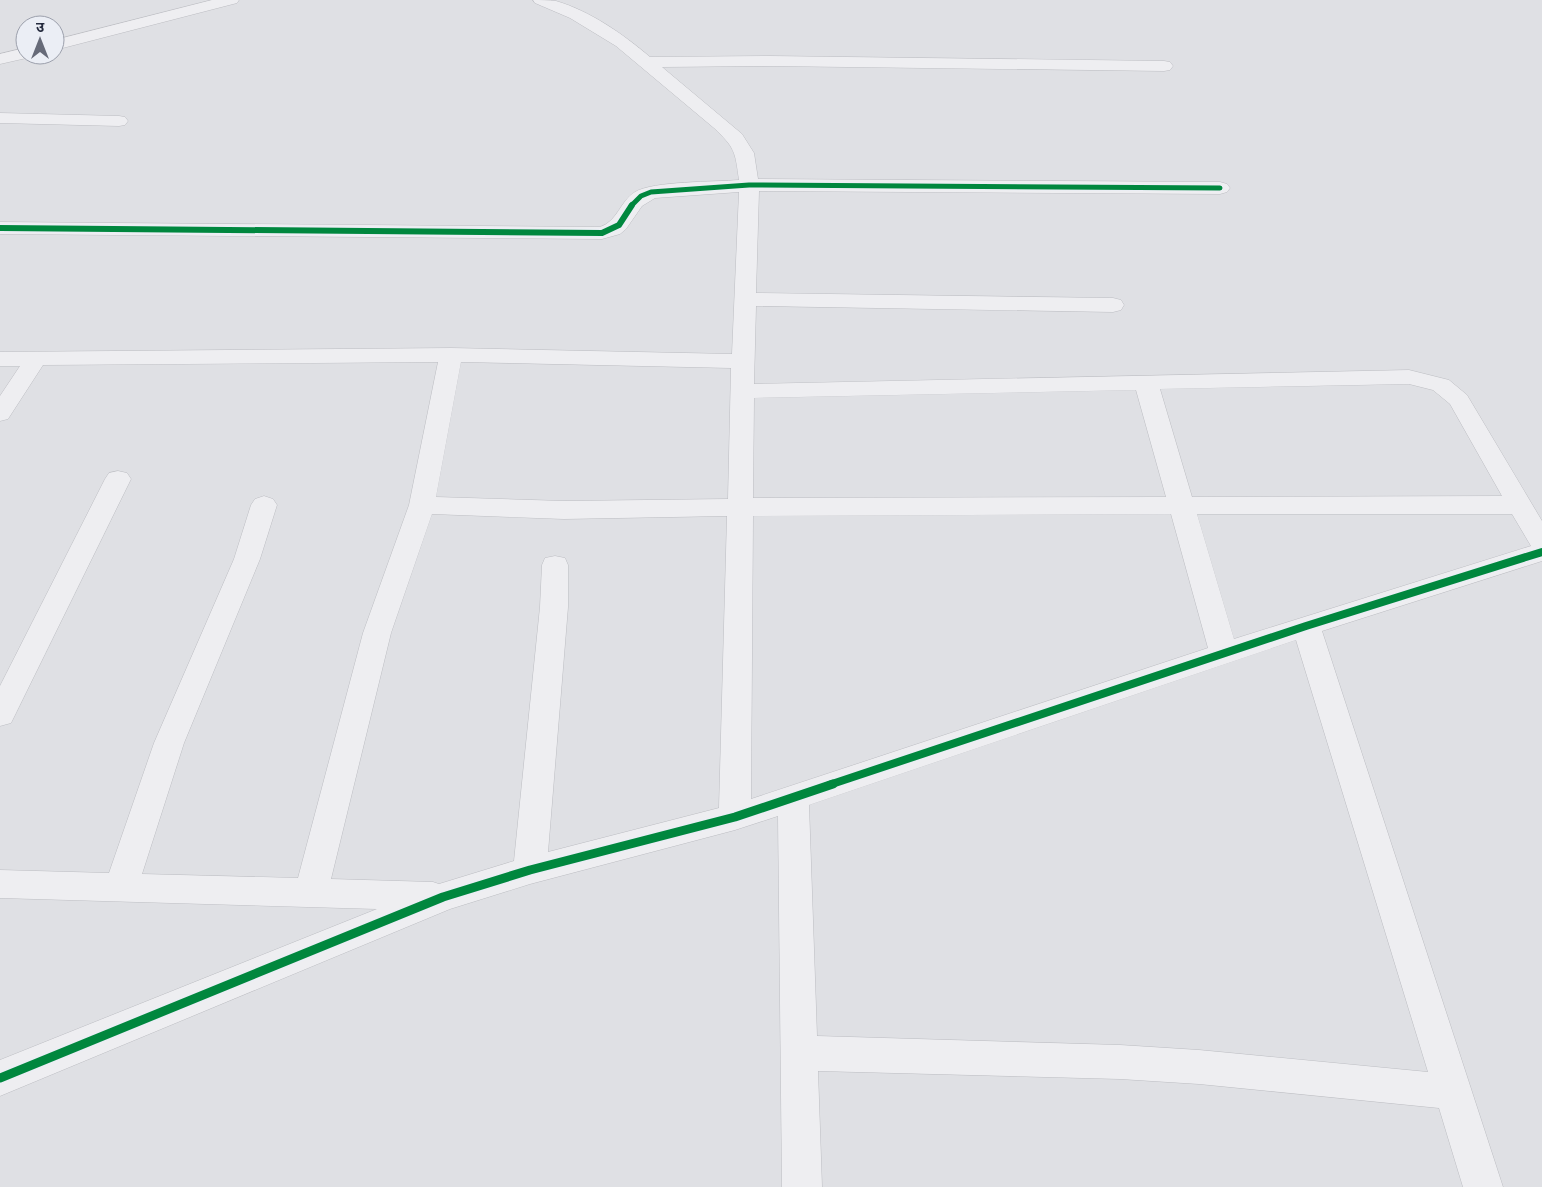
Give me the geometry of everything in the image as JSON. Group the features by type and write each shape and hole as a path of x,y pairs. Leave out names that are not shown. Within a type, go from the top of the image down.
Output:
{"street":[{"path":"65,42 231,0"},
{"path":"541,0 576,15 622,42 735,138 745,153 750,185 743,391 735,817"},
{"path":"0,59 15,55"},
{"path":"646,62 804,61 1164,66"},
{"path":"0,118 120,121"},
{"path":"0,228 602,233 614,230 621,224 633,202 639,196 650,192 750,185 1220,188"},
{"path":"746,299 1113,305"},
{"path":"0,359 451,355 744,361"},
{"path":"311,893 378,633 422,504 451,355"},
{"path":"0,414 36,359"},
{"path":"743,391 1409,377 1441,385 1459,400 1542,543"},
{"path":"1146,383 1224,654"},
{"path":"0,715 118,479"},
{"path":"422,504 564,510 742,507 1520,505"},
{"path":"121,887 169,743 247,559 264,505"},
{"path":"0,1078 443,897 530,870 735,817 1306,626 1542,552"},
{"path":"530,870 554,607 555,565"},
{"path":"1306,626 1482,1187"},
{"path":"793,797 802,1187"},
{"path":"0,884 443,897"},
{"path":"799,1052 1180,1066 1453,1092"}],"cycle path":[{"path":"0,228 602,233 612,230 619,225 635,202 641,196 651,192 749,185 1220,188"},
{"path":"0,1078 443,897 530,870 735,817 1306,626 1542,552"}]}
